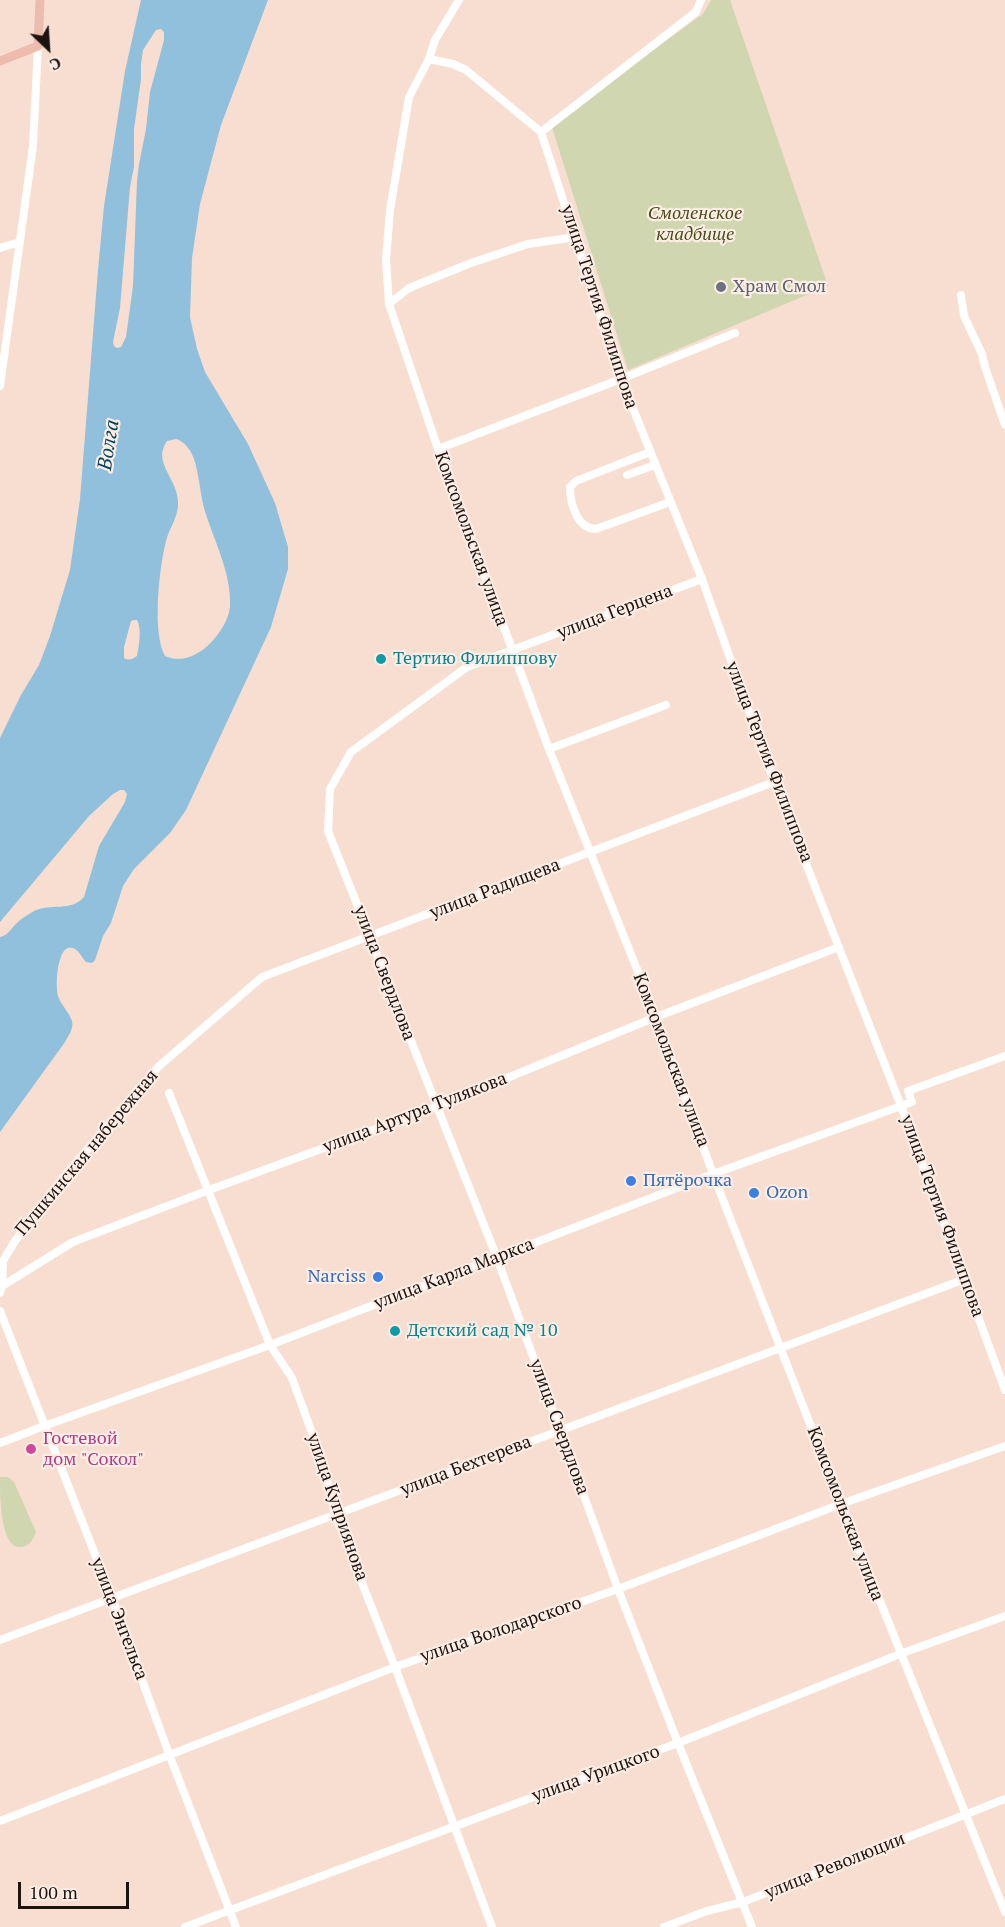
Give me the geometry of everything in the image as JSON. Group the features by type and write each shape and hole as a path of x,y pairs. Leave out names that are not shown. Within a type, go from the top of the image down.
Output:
{"main road":[{"path":"0,61 38,46 40,0"}],"street":[{"name":"Комсомольская улица","path":"459,0 435,40 429,59 409,97 390,210 387,260 389,304 438,449 549,749 656,1017 713,1174 841,1504 1005,1912"},
{"path":"429,59 453,64 466,70 541,132 696,12 701,0"},
{"path":"0,386 33,146 38,46"},
{"name":"улица Тертия Филиппова","path":"541,132 621,380 702,579 774,782 905,1105 1005,1390"},
{"path":"389,304 409,288 471,262 528,244 576,237"},
{"path":"0,248 21,242"},
{"path":"961,295 964,316 982,354 1005,425"},
{"path":"438,449 621,380 735,333"},
{"path":"650,452 576,481 570,487 570,494 577,516 580,523 588,529 596,529 670,502"},
{"path":"627,475 655,465"},
{"name":"улица Герцена","path":"330,789 351,752 467,668 702,579"},
{"path":"549,749 666,705"},
{"name":"улица Радищева","path":"225,1010 262,977 774,782"},
{"name":"улица Свердлова","path":"330,789 328,831 497,1258 618,1589 752,1927"},
{"name":"улица Артура Тулякова","path":"1,1289 73,1242 436,1107 656,1017 839,947"},
{"name":"Пушкинская набережная","path":"1,1289 3,1261 15,1241 65,1175 158,1067 225,1010"},
{"path":"905,1105 912,1102 908,1091 1005,1056"},
{"name":"улица Куприянова","path":"169,1093 270,1345 292,1378 324,1466 335,1514 492,1927"},
{"name":"улица Карла Маркса","path":"0,1443 270,1345 713,1174 905,1105"},
{"name":"улица Бехтерева","path":"0,1640 965,1279"},
{"name":"улица Энгельса","path":"0,1311 112,1598 236,1927"},
{"name":"улица Володарского","path":"0,1821 395,1667 618,1589 841,1504 1005,1446"},
{"name":"улица Урицкого","path":"185,1927 678,1743 900,1654 1005,1617"},
{"name":"улица Революции","path":"664,1927 707,1911 743,1902 1005,1799"}],"green space":[{"name":"Смоленское кладбище","path":"711,0 730,0 828,286 628,370 551,124 703,14"},
{"path":"0,1477 8,1477 14,1482 36,1532 26,1546 13,1545 8,1539 2,1518"}],"water":[{"name":"Волга","path":"141,0 268,0 221,125 200,204 192,258 190,317 205,372 248,444 275,503 288,547 288,569 271,627 186,810 170,833 134,869 123,886 111,923 103,936 95,960 92,963 86,962 73,948 68,948 63,952 58,966 57,991 72,1021 71,1030 65,1042 0,1132 0,937 6,935 34,911 67,906 79,902 84,897 99,846 125,802 127,794 124,790 120,790 113,794 89,816 0,922 0,738 39,665 70,570 80,499 104,206 125,71","holes":["161,29 164,32 164,40 150,92 137,181 133,286 126,337 121,347 117,348 113,342 120,308 130,187 134,167 134,129 141,64 143,50 156,30","179,440 187,446 193,456 204,508 225,569 230,594 229,613 217,636 199,652 181,659 165,656 161,646 158,617 161,567 166,541 178,506 175,488 162,457 167,441","137,620 140,632 137,656 128,659 124,658 124,647 131,621"]}],"place":[{"name":"Храм Смол","path":"721,287"},
{"name":"Тертию Филиппову","path":"381,659"},
{"name":"Пятёрочка","path":"631,1181"},
{"name":"Ozon","path":"754,1193"},
{"name":"Narciss","path":"378,1277"},
{"name":"Детский сад № 10","path":"395,1331"},
{"name":"Гостевой дом \"Сокол\"","path":"31,1449"}]}
